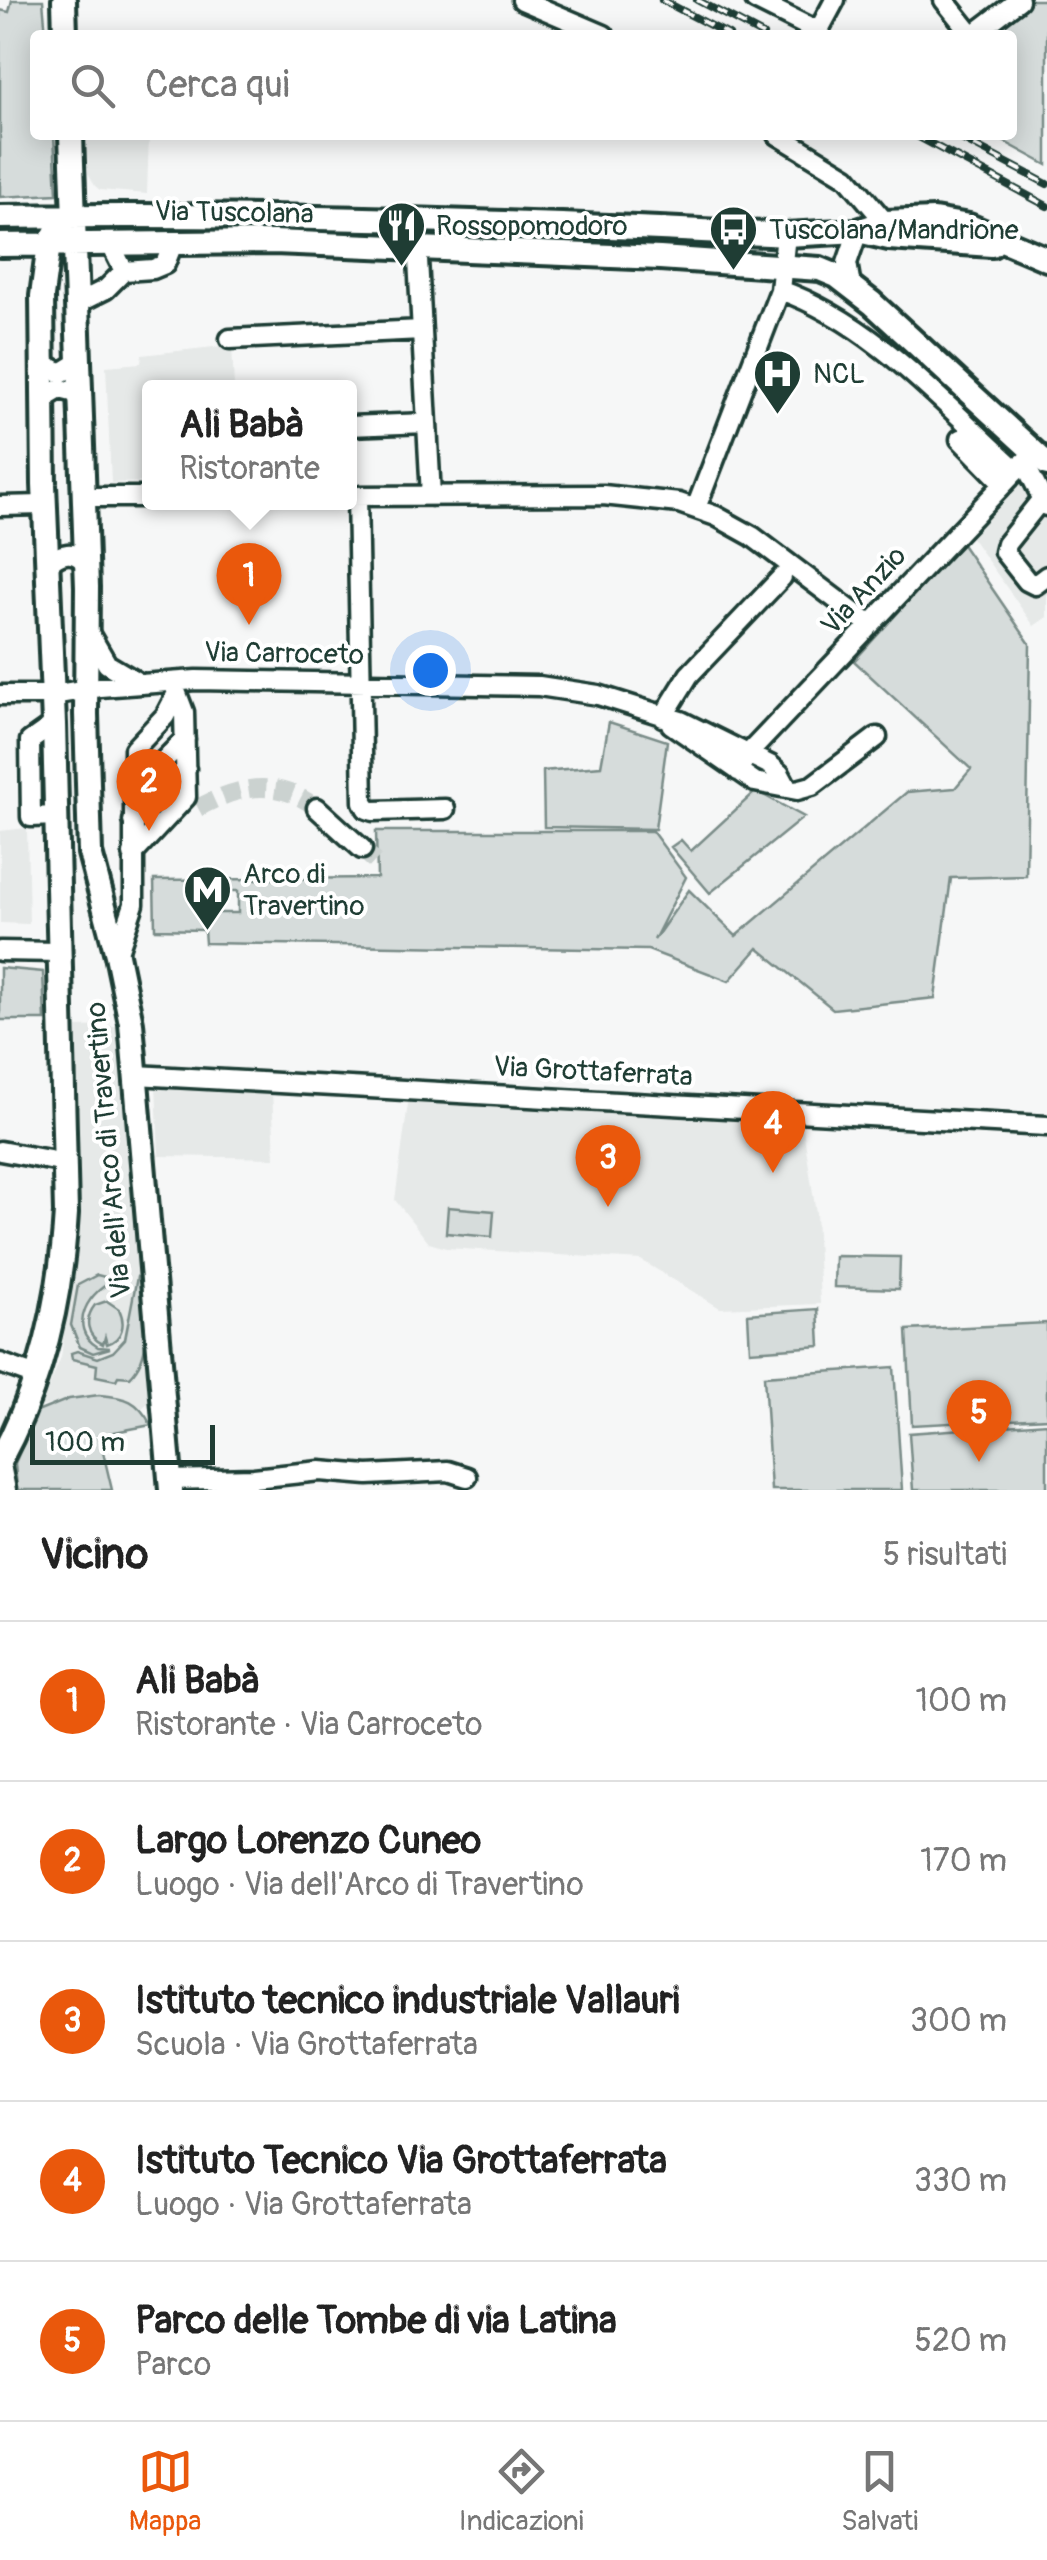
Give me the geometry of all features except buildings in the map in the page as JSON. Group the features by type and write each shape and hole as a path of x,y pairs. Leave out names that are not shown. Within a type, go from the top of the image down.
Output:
{"main road":[{"path":"64,0 65,30"},
{"name":"Via dell'Arco di Travertino","path":"71,140 88,631 91,861 118,956 131,1023 170,1485"},
{"name":"Via Tuscolana","path":"0,216 203,214 786,235 858,231 885,222 945,221 992,234 1043,256"},
{"path":"37,245 76,216"},
{"name":"Via Tuscolana","path":"858,231 889,238 998,246 1043,256"},
{"name":"Via Tuscolana","path":"0,245 174,242 418,248 784,265 829,272 925,352 1025,466"},
{"name":"Via dell'Arco di Travertino","path":"0,1460 36,1376 61,1264 66,1213 54,724 44,505 42,284 37,245"}],"street":[{"path":"522,0 592,30"},
{"path":"754,0 813,29 821,26 835,0"},
{"path":"944,0 968,30"},
{"path":"979,30 1019,0"},
{"path":"786,140 848,177 885,222"},
{"path":"26,216 37,245"},
{"path":"419,220 432,496"},
{"path":"644,258 646,230"},
{"path":"850,286 846,262 858,231"},
{"path":"696,508 780,290 786,235"},
{"path":"78,303 100,294 124,271 160,267 168,260 174,242"},
{"path":"110,243 124,271"},
{"path":"780,290 843,319 1025,466 1044,504 1006,544 1004,552 1027,581 1035,585 1047,576"},
{"path":"230,339 422,330"},
{"path":"907,371 925,352"},
{"path":"43,363 61,373 79,362"},
{"path":"44,398 60,388 81,400"},
{"path":"357,426 427,423"},
{"path":"960,438 1025,466"},
{"name":"Via Anzio","path":"738,771 748,754 1025,466"},
{"path":"357,496 604,494 654,498 696,508 752,536 870,625"},
{"path":"84,497 142,497"},
{"path":"0,506 44,505"},
{"path":"353,510 364,806 373,811 445,808"},
{"path":"46,566 54,558 69,553 86,565"},
{"path":"663,717 689,675 782,577"},
{"path":"88,631 107,664 140,683"},
{"name":"Via Carroceto","path":"86,688 140,683 183,732 359,683 539,686 598,695 681,720 778,771 787,787"},
{"path":"0,695 52,695 86,688"},
{"path":"118,956 133,911 133,807 134,748 168,712 183,732 184,803 133,807"},
{"name":"Via Carroceto","path":"663,717 764,786 787,787"},
{"path":"133,807 183,732"},
{"path":"133,807 183,732"},
{"path":"787,787 809,788 876,737"},
{"path":"317,808 355,843"},
{"path":"0,951 59,952"},
{"name":"Via Grottaferrata","path":"136,1075 1047,1126"},
{"path":"0,1151 66,1163"},
{"path":"0,1362 36,1376"},
{"path":"0,1460 6,1490"},
{"path":"170,1485 320,1471 368,1475 448,1471 467,1477"}],"shaded area":[{"path":"12,0 43,0 46,30 30,30 30,140 54,140 57,194 0,197 0,10 9,12"},
{"path":"1031,0 1047,0 1047,165 1001,140 1017,140 1017,30 992,30"},
{"path":"86,140 149,140 147,194 100,190 88,173"},
{"path":"232,345 234,380 142,380 142,482 111,483 106,366 141,363 142,355"},
{"path":"1034,472 1047,482 1047,617 1034,626 968,533 1023,476"},
{"path":"961,543 1030,644 1026,876 951,878 935,998 833,1009 758,948 729,981 648,950 205,943 204,930 155,929 154,880 377,878 376,831 652,831 686,877 654,940 689,890 736,936 907,792 955,788 971,769 854,661","holes":["199,891 238,891 238,913 199,913"]},
{"path":"609,722 667,741 655,829 544,827 543,771 601,766"},
{"path":"756,791 804,817 710,893 671,847 681,840 691,851"},
{"path":"27,828 29,924 0,923 0,831"},
{"path":"0,968 43,972 45,1020 0,1020"},
{"path":"117,1026 140,1257 149,1402 142,1408 123,1397 69,1399 41,1407 61,1357 79,1219 74,1027"},
{"path":"156,1085 272,1090 275,1158 159,1156"},
{"path":"409,1096 802,1121 816,1213 820,1304 720,1308 641,1260 446,1248 429,1243 395,1200"},
{"path":"448,1207 494,1211 492,1237 446,1233"},
{"path":"835,1256 900,1257 899,1289 834,1287"},
{"path":"97,1275 117,1280 98,1291 85,1309 83,1330 88,1339 98,1347 110,1348 93,1353 80,1347 71,1325 78,1285"},
{"path":"137,1277 145,1317 143,1355 130,1377 118,1376 116,1380 96,1376 97,1365 72,1359 71,1353 77,1351 98,1358 113,1352 125,1339"},
{"path":"107,1301 119,1309 122,1325 117,1338 107,1344 105,1337 103,1344 90,1332 88,1321 95,1305"},
{"path":"818,1309 820,1346 750,1351 748,1314"},
{"path":"1047,1323 1047,1418 912,1425 907,1330"},
{"path":"894,1367 902,1490 771,1490 764,1376"},
{"path":"99,1395 130,1401 151,1425 99,1435 112,1490 17,1490 15,1463 37,1412 69,1399"},
{"path":"1047,1423 1047,1490 913,1490 909,1433"}],"tunnel":[{"path":"198,808 229,794 258,788 287,792 317,808"},
{"path":"362,849 377,863"}],"railway":[{"path":"662,0 719,30"},
{"path":"697,0 754,30"},
{"path":"924,140 1047,206"},
{"path":"963,140 1047,184"}],"place":[{"name":"Rossopomodoro","path":"401,268"},
{"name":"Tuscolana/Mandrione","path":"734,272"},
{"name":"NCL","path":"778,416"},
{"name":"Ali Babà","path":"249,625"},
{"name":"Largo Lorenzo Cuneo","path":"149,831"},
{"name":"Arco di Travertino","path":"208,932"},
{"name":"Istituto Tecnico Via Grottaferrata","path":"773,1173"},
{"name":"Istituto tecnico industriale Vallauri","path":"608,1207"},
{"name":"Parco delle Tombe di via Latina","path":"979,1462"}]}
